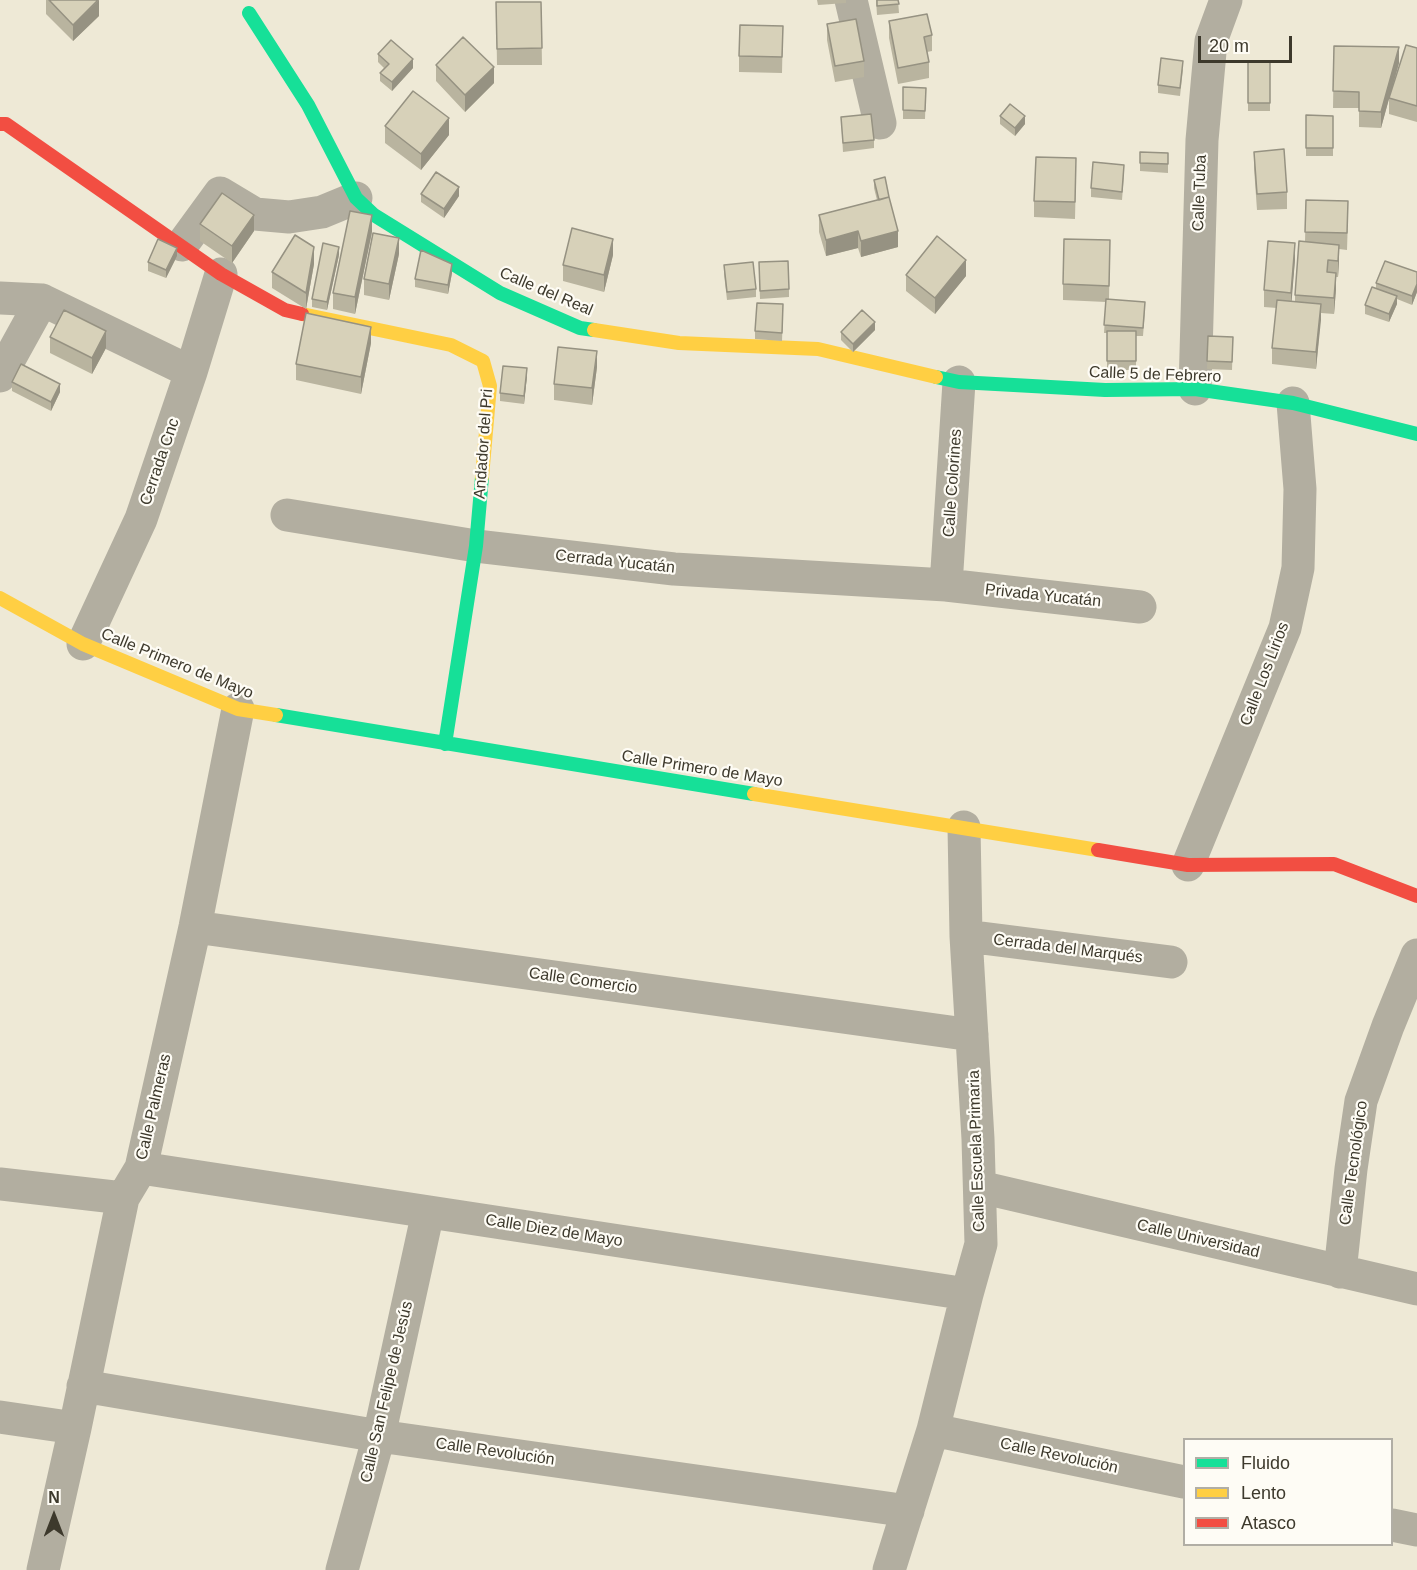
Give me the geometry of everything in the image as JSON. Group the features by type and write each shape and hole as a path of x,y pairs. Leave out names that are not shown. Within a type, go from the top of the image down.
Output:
{"street":[{"path":"851,0 880,123"},
{"name":"Calle Tuba","path":"1195,389 1202,140 1211,41 1226,0"},
{"name":"Calle del Real","path":"249,13 308,105 356,198 374,215 500,293 580,328 679,343 818,349 959,382"},
{"name":"Andador del Pri","path":"0,124 6,124 221,274 285,310 451,345 483,361 490,386 476,546 445,744"},
{"path":"182,245 220,193 255,214 289,217 322,212 356,198"},
{"name":"Cerrada Cnc","path":"83,644 141,519 191,372 221,274"},
{"path":"0,298 42,300 191,372"},
{"path":"0,376 42,300"},
{"name":"Calle 5 de Febrero","path":"959,382 1105,390 1195,389 1293,403 1417,434"},
{"name":"Calle Colorines","path":"946,585 959,382"},
{"name":"Calle Los Lirios","path":"1188,865 1285,628 1298,568 1300,489 1293,403"},
{"name":"Cerrada Yucatán","path":"287,515 476,546 674,569 946,585"},
{"name":"Privada Yucatán","path":"946,585 1140,607"},
{"name":"Calle Primero de Mayo","path":"0,598 83,644 238,709 1188,865 1335,864 1417,896"},
{"name":"Calle Palmeras","path":"43,1570 123,1198 141,1168 195,927 238,709"},
{"name":"Calle Escuela Primaria","path":"889,1570 933,1430 966,1294 981,1244 966,936 964,827"},
{"name":"Calle Comercio","path":"195,927 972,1035"},
{"name":"Cerrada del Marqués","path":"966,936 1171,962"},
{"name":"Calle Tecnológico","path":"1340,1272 1361,1101 1417,955"},
{"name":"Calle Diez de Mayo","path":"141,1168 966,1294"},
{"path":"0,1184 123,1198"},
{"name":"Calle Universidad","path":"980,1187 1417,1289"},
{"name":"Calle San Felipe de Jesús","path":"342,1570 379,1436 428,1212"},
{"name":"Calle Revolución","path":"83,1386 379,1436 908,1511"},
{"path":"0,1417 75,1428"},
{"name":"Calle Revolución","path":"933,1430 1183,1482"},
{"path":"1393,1524 1417,1530"}],"building":[{"path":"49,0 98,0 73,25"},
{"path":"877,0 898,0 899,4 877,6"},
{"path":"496,2 541,2 542,48 497,49"},
{"path":"927,14 932,35 924,37 929,62 898,68 889,21"},
{"path":"856,19 864,61 835,66 827,24"},
{"path":"740,25 783,26 782,57 739,56"},
{"path":"463,37 494,67 465,95 436,65"},
{"path":"391,40 413,59 392,82 380,73 389,64 378,54"},
{"path":"1406,45 1417,48 1417,106 1389,98"},
{"path":"1334,46 1399,47 1381,112 1359,111 1359,92 1333,91"},
{"path":"1161,58 1183,61 1180,88 1158,85"},
{"path":"1248,62 1270,62 1270,103 1248,103"},
{"path":"903,87 926,88 925,111 903,110"},
{"path":"413,91 449,118 421,154 385,126"},
{"path":"1010,104 1025,116 1015,128 1000,116"},
{"path":"871,114 874,140 843,143 841,117"},
{"path":"1306,115 1333,116 1333,148 1306,148"},
{"path":"1284,149 1287,192 1257,194 1254,152"},
{"path":"1140,152 1168,153 1168,164 1140,163"},
{"path":"1036,157 1076,158 1075,202 1034,201"},
{"path":"1093,162 1124,165 1122,192 1091,188"},
{"path":"436,172 459,187 444,209 421,194"},
{"path":"885,177 889,197 879,200 874,180"},
{"path":"222,193 254,215 232,246 200,224"},
{"path":"889,197 898,231 861,241 858,231 826,240 819,215"},
{"path":"1306,200 1348,201 1347,233 1305,232"},
{"path":"350,211 372,215 355,297 333,293"},
{"path":"572,228 613,239 604,275 563,265"},
{"path":"373,233 399,238 389,284 364,279"},
{"path":"295,235 314,247 306,293 272,272"},
{"path":"937,236 966,260 935,298 906,275"},
{"path":"158,239 177,248 166,270 148,262"},
{"path":"1064,239 1110,240 1109,286 1063,284"},
{"path":"1268,241 1295,243 1291,293 1264,290"},
{"path":"1299,241 1339,245 1338,261 1328,260 1327,272 1336,273 1334,298 1295,295"},
{"path":"323,243 339,247 327,302 312,299"},
{"path":"421,250 452,264 448,285 415,279"},
{"path":"788,261 789,289 760,291 759,262"},
{"path":"1385,261 1417,272 1417,284 1412,296 1376,283"},
{"path":"753,262 756,289 727,292 724,265"},
{"path":"1372,287 1397,296 1389,314 1365,305"},
{"path":"1106,299 1145,302 1143,328 1104,325"},
{"path":"1277,300 1321,304 1316,352 1272,348"},
{"path":"757,303 783,304 782,333 755,331"},
{"path":"64,310 106,331 92,358 50,337"},
{"path":"862,310 875,322 853,344 841,332"},
{"path":"306,313 371,327 361,377 296,364"},
{"path":"1107,331 1136,331 1136,361 1107,361"},
{"path":"1208,336 1233,337 1232,362 1207,361"},
{"path":"558,347 597,351 592,388 554,384"},
{"path":"21,364 60,384 51,402 12,382"},
{"path":"503,366 527,368 524,396 500,393"}],"traffic: fast":[{"path":"249,13 308,105 356,198 374,215 500,293 580,328 594,330"},
{"path":"936,377 959,382 1105,390 1195,389 1293,403 1417,434"},
{"path":"445,744 476,546 482,477"},
{"path":"276,715 754,794"}],"traffic: slow":[{"path":"302,314 451,345 483,361 490,386 482,477"},
{"path":"594,330 679,343 818,349 936,377"},
{"path":"0,598 83,644 238,709 276,715"},
{"path":"754,794 1098,850"}],"traffic: jam":[{"path":"0,124 6,124 221,274 285,310 302,314"},
{"path":"1098,850 1188,865 1334,864 1417,896"}]}
